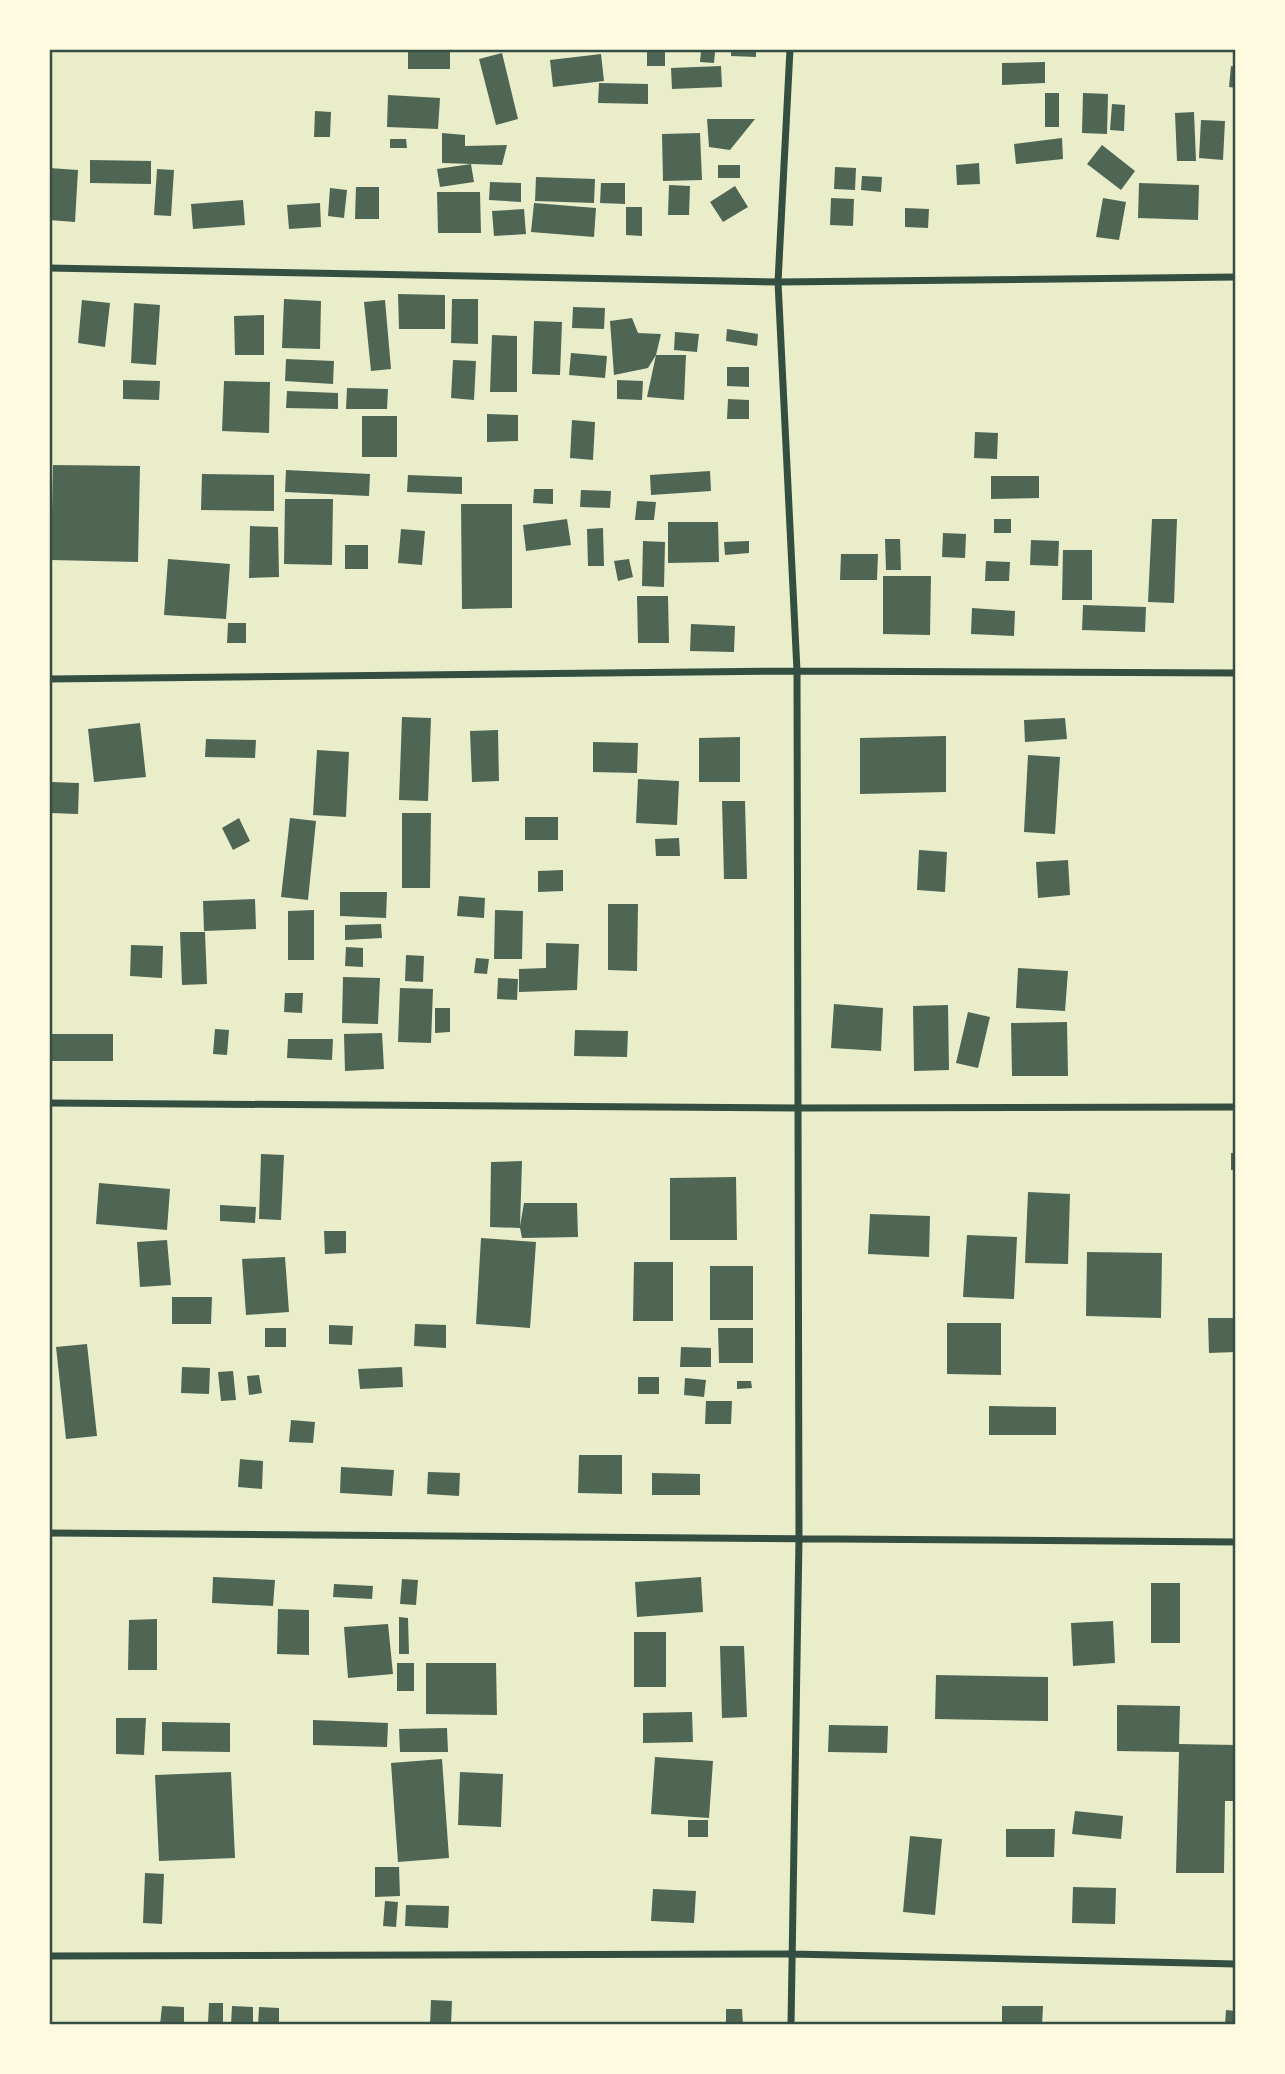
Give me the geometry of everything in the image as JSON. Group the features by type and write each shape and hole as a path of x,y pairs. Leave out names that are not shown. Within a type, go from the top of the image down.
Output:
{"street":[{"path":"790,49 778,282 797,671 799,1538 791,2025"},
{"path":"49,268 778,282 1236,277"},
{"path":"49,680 797,671 1236,673"},
{"path":"49,1103 799,1108 1236,1107"},
{"path":"49,1533 1236,1542"},
{"path":"49,1956 792,1954 1236,1964"}],"building":[{"path":"408,49 450,49 450,69 408,69"},
{"path":"647,49 665,49 665,66 647,66"},
{"path":"731,49 756,49 756,57 731,56"},
{"path":"701,52 715,52 714,63 700,62"},
{"path":"502,53 518,119 496,125 479,59"},
{"path":"601,54 604,81 553,87 550,60"},
{"path":"1045,62 1045,83 1002,85 1002,63"},
{"path":"721,66 722,87 672,89 671,68"},
{"path":"1231,66 1236,67 1236,88 1229,87"},
{"path":"599,83 648,84 648,104 598,103"},
{"path":"1045,93 1059,93 1059,127 1045,127"},
{"path":"1083,93 1108,94 1107,134 1082,133"},
{"path":"388,95 440,98 438,129 387,127"},
{"path":"1112,104 1125,105 1124,131 1110,130"},
{"path":"315,111 331,112 330,137 314,137"},
{"path":"1194,112 1196,161 1177,161 1175,113"},
{"path":"707,119 755,119 730,150 709,147"},
{"path":"1201,120 1225,121 1223,160 1199,158"},
{"path":"442,133 465,135 465,146 507,145 502,165 442,163"},
{"path":"700,133 702,180 663,181 662,134"},
{"path":"1062,138 1063,159 1016,164 1014,144"},
{"path":"390,139 406,139 407,148 390,148"},
{"path":"1102,145 1135,171 1121,190 1087,164"},
{"path":"90,160 151,161 151,184 90,183"},
{"path":"979,163 980,184 957,185 956,165"},
{"path":"471,164 474,182 440,187 437,169"},
{"path":"718,165 740,165 740,178 718,178"},
{"path":"835,167 856,168 855,190 834,189"},
{"path":"49,168 78,170 75,222 49,220"},
{"path":"157,169 174,170 171,216 154,215"},
{"path":"862,176 882,177 881,192 861,190"},
{"path":"536,177 595,179 594,203 535,201"},
{"path":"490,182 521,183 521,202 489,200"},
{"path":"601,183 625,183 625,204 600,203"},
{"path":"1139,183 1199,185 1198,220 1138,218"},
{"path":"669,185 690,186 689,215 668,215"},
{"path":"735,186 748,207 723,222 710,202"},
{"path":"356,187 379,187 379,219 355,219"},
{"path":"330,188 347,190 344,218 328,216"},
{"path":"437,192 480,192 481,233 438,233"},
{"path":"831,198 854,199 853,226 830,225"},
{"path":"1103,198 1126,202 1119,240 1096,237"},
{"path":"243,200 245,225 193,229 191,204"},
{"path":"320,203 321,227 289,229 287,205"},
{"path":"534,203 596,208 594,237 531,232"},
{"path":"626,207 642,207 642,236 626,235"},
{"path":"905,208 929,209 928,228 905,227"},
{"path":"524,209 526,234 494,236 492,211"},
{"path":"398,294 445,295 445,329 399,329"},
{"path":"284,299 321,301 320,349 282,348"},
{"path":"452,299 478,299 478,344 451,343"},
{"path":"82,300 110,303 105,347 78,343"},
{"path":"385,300 391,369 371,371 364,302"},
{"path":"134,303 160,305 156,365 131,363"},
{"path":"573,307 605,308 604,329 572,328"},
{"path":"264,315 264,355 235,355 234,316"},
{"path":"632,318 638,333 661,334 656,355 648,368 614,375 610,321"},
{"path":"534,321 562,322 560,375 532,374"},
{"path":"727,329 758,334 757,346 726,341"},
{"path":"675,332 699,334 697,352 674,350"},
{"path":"492,335 517,336 517,392 490,392"},
{"path":"571,353 607,356 605,378 569,375"},
{"path":"656,355 686,355 684,400 647,397"},
{"path":"286,359 334,361 333,384 285,381"},
{"path":"453,360 476,361 474,400 451,398"},
{"path":"727,367 749,367 749,387 727,386"},
{"path":"123,380 160,381 159,400 123,399"},
{"path":"617,380 643,381 642,400 617,399"},
{"path":"224,381 270,382 269,433 222,431"},
{"path":"347,388 388,389 387,409 346,409"},
{"path":"287,391 338,393 338,409 286,408"},
{"path":"728,399 749,400 749,419 727,419"},
{"path":"487,414 518,415 518,441 487,442"},
{"path":"362,416 397,416 397,457 362,457"},
{"path":"572,420 595,422 593,460 570,458"},
{"path":"975,432 998,433 997,459 974,458"},
{"path":"53,465 140,466 138,562 51,560"},
{"path":"286,470 370,474 369,496 285,492"},
{"path":"710,471 711,491 651,495 650,475"},
{"path":"202,474 274,475 274,511 201,510"},
{"path":"408,475 462,477 462,494 407,492"},
{"path":"991,476 1039,476 1039,498 991,499"},
{"path":"534,489 553,489 553,504 533,503"},
{"path":"581,490 611,491 610,508 580,507"},
{"path":"285,499 333,499 332,565 284,564"},
{"path":"637,501 656,502 654,520 635,520"},
{"path":"461,504 512,504 512,608 462,609"},
{"path":"567,519 571,545 526,551 523,525"},
{"path":"994,519 1011,519 1011,533 994,533"},
{"path":"1152,519 1177,519 1174,603 1148,602"},
{"path":"668,522 718,522 719,562 668,563"},
{"path":"250,526 278,527 279,577 249,578"},
{"path":"603,528 604,566 588,566 587,529"},
{"path":"401,529 425,531 422,565 398,563"},
{"path":"943,533 966,534 965,558 942,557"},
{"path":"885,539 900,539 901,570 886,570"},
{"path":"1031,540 1059,541 1058,566 1030,565"},
{"path":"643,541 665,542 664,587 642,586"},
{"path":"749,541 749,553 725,555 724,542"},
{"path":"345,545 368,545 368,569 345,569"},
{"path":"1063,550 1092,550 1092,600 1062,600"},
{"path":"841,554 878,554 877,580 840,580"},
{"path":"168,559 230,564 226,619 164,615"},
{"path":"629,559 633,577 618,581 614,561"},
{"path":"986,561 1010,562 1009,581 985,581"},
{"path":"883,576 931,576 930,635 883,634"},
{"path":"637,596 668,596 669,643 638,643"},
{"path":"1083,605 1146,607 1145,632 1082,630"},
{"path":"972,608 1015,611 1014,636 971,634"},
{"path":"228,623 246,623 246,643 227,643"},
{"path":"691,624 735,626 734,652 690,651"},
{"path":"402,717 431,718 428,801 399,800"},
{"path":"1065,718 1067,739 1025,742 1024,720"},
{"path":"140,723 146,777 94,782 88,729"},
{"path":"498,730 499,781 472,782 470,731"},
{"path":"946,736 946,792 860,794 860,738"},
{"path":"740,737 740,782 699,782 699,738"},
{"path":"206,739 256,740 255,758 205,757"},
{"path":"593,742 638,743 637,773 593,772"},
{"path":"317,750 349,752 346,817 313,815"},
{"path":"1028,755 1060,757 1055,834 1024,832"},
{"path":"638,779 679,781 677,825 636,823"},
{"path":"51,782 79,783 78,814 50,813"},
{"path":"722,801 745,801 747,879 724,879"},
{"path":"402,813 431,813 430,888 402,888"},
{"path":"525,817 558,817 558,840 525,840"},
{"path":"239,818 250,841 233,850 222,828"},
{"path":"290,818 316,821 308,900 281,897"},
{"path":"679,838 680,856 656,856 655,839"},
{"path":"919,850 947,852 945,892 917,890"},
{"path":"1068,860 1070,895 1038,898 1036,862"},
{"path":"563,870 563,891 538,892 538,871"},
{"path":"340,892 387,892 386,918 340,916"},
{"path":"459,896 485,898 484,918 457,916"},
{"path":"255,899 256,929 204,931 203,901"},
{"path":"608,904 638,904 637,971 608,970"},
{"path":"314,910 314,960 288,960 288,911"},
{"path":"495,910 523,911 522,959 494,959"},
{"path":"381,924 382,938 345,940 345,925"},
{"path":"180,932 205,932 207,984 182,985"},
{"path":"546,943 579,944 577,990 519,992 519,969 546,968"},
{"path":"131,945 163,946 162,978 130,976"},
{"path":"346,947 363,948 363,967 345,966"},
{"path":"406,955 424,956 423,982 405,981"},
{"path":"476,958 489,959 487,974 474,973"},
{"path":"1018,968 1068,971 1065,1011 1016,1008"},
{"path":"343,977 380,978 378,1024 342,1023"},
{"path":"498,978 518,979 517,1000 497,999"},
{"path":"400,988 433,989 431,1043 398,1042"},
{"path":"285,993 303,993 302,1013 284,1012"},
{"path":"834,1004 883,1008 881,1051 831,1048"},
{"path":"948,1005 949,1070 914,1071 913,1006"},
{"path":"435,1008 450,1008 450,1032 435,1033"},
{"path":"968,1012 990,1017 978,1068 956,1063"},
{"path":"1067,1022 1068,1076 1012,1076 1011,1023"},
{"path":"215,1029 229,1030 227,1055 213,1054"},
{"path":"575,1030 628,1031 627,1057 574,1056"},
{"path":"382,1033 384,1069 345,1071 344,1034"},
{"path":"49,1034 113,1034 113,1061 49,1061"},
{"path":"288,1039 333,1039 332,1060 287,1058"},
{"path":"1231,1153 1236,1153 1236,1170 1231,1170"},
{"path":"261,1154 284,1155 281,1220 259,1219"},
{"path":"522,1161 520,1226 524,1203 577,1203 578,1237 522,1238 520,1228 490,1227 491,1162"},
{"path":"736,1177 737,1240 670,1240 670,1178"},
{"path":"99,1183 170,1189 167,1230 96,1224"},
{"path":"1028,1192 1070,1194 1068,1264 1025,1263"},
{"path":"220,1205 256,1207 255,1223 220,1221"},
{"path":"870,1214 930,1216 929,1257 868,1254"},
{"path":"324,1231 346,1231 346,1253 325,1254"},
{"path":"967,1235 1017,1237 1014,1299 963,1297"},
{"path":"481,1238 536,1242 530,1328 476,1324"},
{"path":"167,1240 171,1285 140,1287 137,1242"},
{"path":"1087,1252 1162,1253 1161,1318 1086,1316"},
{"path":"285,1257 289,1312 246,1315 242,1259"},
{"path":"634,1262 673,1262 673,1321 633,1321"},
{"path":"710,1266 753,1266 753,1320 710,1320"},
{"path":"172,1297 212,1297 211,1324 172,1324"},
{"path":"1208,1318 1236,1318 1236,1352 1209,1353"},
{"path":"947,1323 1001,1323 1001,1375 947,1374"},
{"path":"415,1324 446,1325 446,1348 414,1346"},
{"path":"329,1325 353,1326 352,1345 329,1344"},
{"path":"265,1328 286,1328 286,1347 265,1347"},
{"path":"718,1328 753,1328 753,1363 719,1363"},
{"path":"87,1344 97,1436 66,1439 56,1347"},
{"path":"681,1347 711,1348 711,1367 680,1367"},
{"path":"182,1367 210,1368 209,1394 181,1393"},
{"path":"402,1367 403,1387 360,1389 358,1369"},
{"path":"233,1371 236,1400 221,1401 218,1372"},
{"path":"259,1375 262,1393 249,1395 247,1376"},
{"path":"638,1377 659,1377 659,1394 638,1394"},
{"path":"685,1378 706,1380 704,1397 684,1395"},
{"path":"737,1381 751,1381 752,1388 737,1389"},
{"path":"706,1401 732,1401 731,1424 705,1424"},
{"path":"989,1406 1056,1407 1056,1435 989,1435"},
{"path":"291,1420 315,1422 313,1443 289,1442"},
{"path":"579,1455 622,1455 622,1494 578,1493"},
{"path":"240,1459 263,1461 262,1489 238,1487"},
{"path":"341,1467 394,1470 392,1496 340,1493"},
{"path":"428,1472 460,1473 459,1496 427,1494"},
{"path":"652,1473 700,1474 700,1495 652,1495"},
{"path":"213,1577 275,1580 273,1606 212,1603"},
{"path":"701,1577 703,1612 637,1617 635,1582"},
{"path":"402,1579 418,1580 416,1605 400,1604"},
{"path":"1151,1583 1180,1583 1180,1643 1151,1643"},
{"path":"334,1584 373,1586 372,1599 333,1597"},
{"path":"278,1609 309,1610 309,1655 277,1654"},
{"path":"399,1617 408,1618 409,1654 399,1654"},
{"path":"157,1619 157,1670 128,1670 129,1620"},
{"path":"1113,1621 1115,1663 1073,1666 1071,1623"},
{"path":"388,1624 393,1674 348,1678 344,1627"},
{"path":"634,1632 666,1632 666,1687 634,1687"},
{"path":"720,1646 744,1646 747,1717 722,1718"},
{"path":"397,1663 414,1663 414,1691 397,1691"},
{"path":"426,1663 496,1663 497,1715 426,1714"},
{"path":"936,1675 1048,1677 1048,1721 935,1719"},
{"path":"1117,1705 1180,1706 1179,1744 1236,1745 1236,1801 1225,1801 1224,1873 1176,1873 1179,1752 1117,1751"},
{"path":"692,1712 693,1742 643,1743 643,1713"},
{"path":"116,1718 146,1718 144,1755 116,1754"},
{"path":"313,1720 388,1723 387,1747 313,1745"},
{"path":"162,1722 230,1723 230,1752 162,1751"},
{"path":"829,1725 888,1726 887,1753 828,1752"},
{"path":"447,1728 448,1752 400,1752 399,1729"},
{"path":"655,1757 713,1761 709,1818 651,1814"},
{"path":"442,1759 449,1858 398,1862 391,1763"},
{"path":"231,1772 235,1858 159,1861 155,1775"},
{"path":"460,1772 503,1774 501,1827 458,1825"},
{"path":"1075,1811 1123,1816 1121,1839 1072,1834"},
{"path":"688,1820 708,1820 708,1837 688,1837"},
{"path":"1006,1829 1055,1829 1054,1857 1006,1857"},
{"path":"910,1836 942,1839 935,1915 903,1912"},
{"path":"375,1867 399,1867 400,1896 375,1897"},
{"path":"145,1873 164,1874 162,1924 143,1923"},
{"path":"1073,1887 1116,1888 1115,1924 1072,1923"},
{"path":"653,1889 696,1891 694,1923 651,1921"},
{"path":"385,1901 398,1902 396,1927 383,1926"},
{"path":"406,1905 449,1906 448,1928 405,1926"},
{"path":"431,2000 452,2001 451,2025 430,2025"},
{"path":"209,2003 223,2003 223,2023 208,2023"},
{"path":"162,2006 184,2007 184,2025 160,2025"},
{"path":"232,2006 253,2007 253,2025 231,2025"},
{"path":"1002,2006 1043,2006 1042,2025 1002,2025"},
{"path":"259,2007 279,2008 279,2025 258,2025"},
{"path":"726,2009 742,2009 743,2025 726,2025"},
{"path":"1226,2010 1236,2011 1236,2025 1225,2025"},
{"path":"119,2022 119,2025 76,2025 76,2023"},
{"path":"1178,2022 1203,2022 1203,2025 1178,2025"}]}
